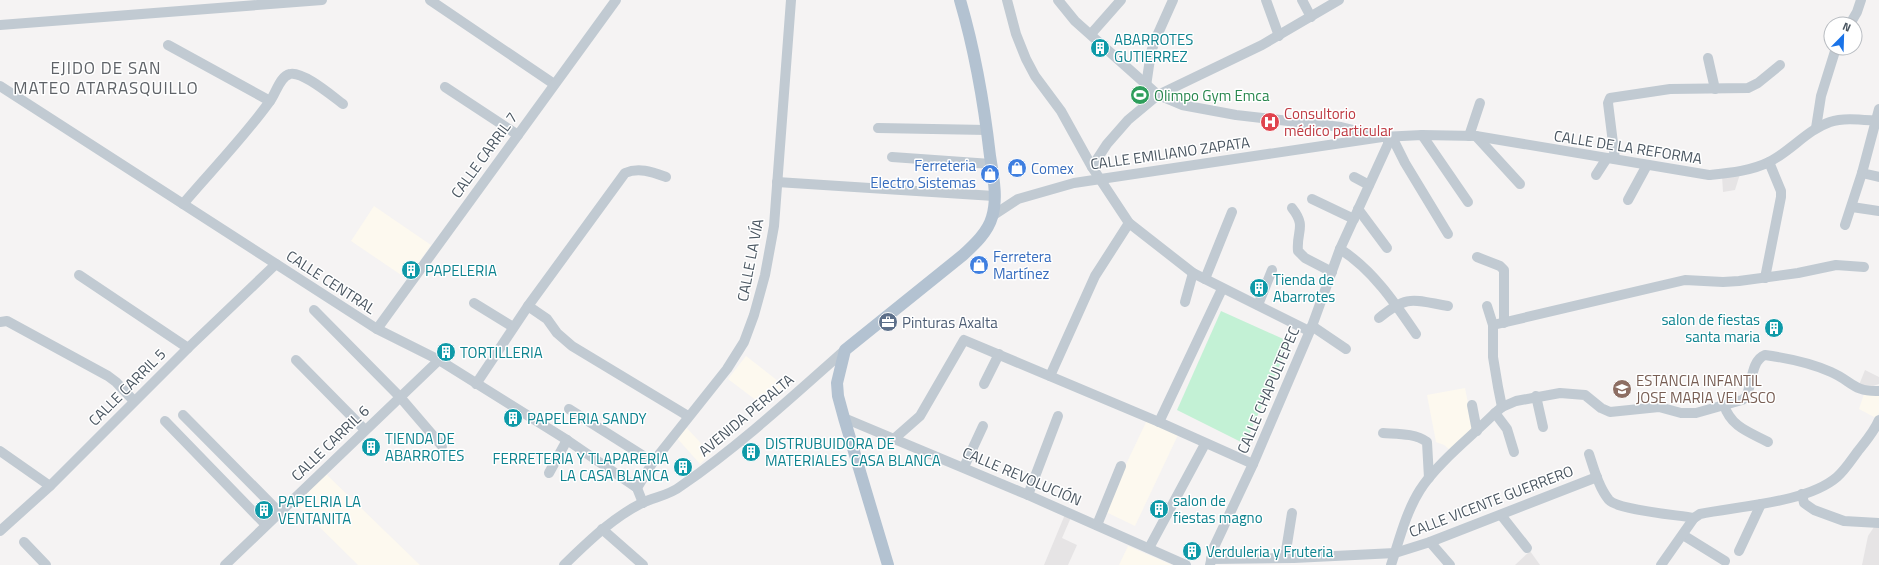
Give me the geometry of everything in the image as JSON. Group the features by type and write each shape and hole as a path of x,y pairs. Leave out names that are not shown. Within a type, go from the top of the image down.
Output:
{"main road":[{"path":"888,565 844,418 838,396 837,383 845,350 974,246 989,224 992,216 994,196 987,130 974,57 960,0"}],"street":[{"path":"0,25 322,0"},
{"path":"430,0 554,84"},
{"name":"CALLE CARRIL 7","path":"377,329 616,0"},
{"name":"CALLE LA VÍA","path":"637,488 653,462 688,416 727,370 744,342 754,315 765,275 774,226 792,0"},
{"path":"1007,0 1016,34 1026,59 1061,111 1092,167 1101,178 1129,223 1193,273 1258,305 1311,328 1346,349"},
{"path":"1058,0 1075,21 1091,34 1146,86 1158,95 1182,105 1236,115 1341,127 1387,137 1405,163 1448,234"},
{"path":"1091,34 1121,0"},
{"path":"1146,86 1151,52 1173,0"},
{"path":"1266,0 1279,36"},
{"path":"1302,0 1311,17"},
{"path":"1092,167 1107,144 1128,120 1158,95 1279,36 1311,17 1326,4 1339,0"},
{"path":"1855,16 1861,0"},
{"path":"168,45 270,101"},
{"path":"1816,128 1820,96 1833,56"},
{"path":"1708,58 1715,89"},
{"path":"1596,175 1611,159 1608,103 1610,98 1670,89 1743,89 1753,87 1780,65"},
{"path":"183,204 270,101 284,78 292,74 308,80 343,104"},
{"name":"CALLE CENTRAL","path":"0,86 377,329 439,360 567,440 637,488"},
{"path":"445,87 518,135"},
{"path":"1480,103 1473,136 1520,184"},
{"path":"1845,225 1852,207 1878,121 1879,109"},
{"name":"CALLE DE LA REFORMA","path":"1387,137 1422,135 1473,136 1709,175 1743,170 1768,162 1804,139 1816,128 1832,121 1878,121"},
{"path":"878,128 987,130"},
{"path":"1422,135 1468,202"},
{"name":"CALLE EMILIANO ZAPATA","path":"992,216 1018,199 1035,193 1101,178 1387,137"},
{"name":"CALLE CHAPULTEPEC","path":"1211,562 1214,547 1253,464 1311,328 1340,249 1388,144 1387,137"},
{"path":"892,157 991,164"},
{"path":"1765,278 1782,197 1781,191 1768,162"},
{"path":"1628,200 1647,165"},
{"path":"476,384 513,327 625,173 643,170 666,176"},
{"path":"1862,173 1879,177"},
{"path":"1354,177 1369,185"},
{"path":"777,182 994,196"},
{"path":"1312,199 1354,219"},
{"path":"1852,207 1879,211"},
{"path":"1292,208 1301,223 1298,251 1305,258 1332,272"},
{"path":"1358,209 1387,248"},
{"path":"1205,279 1232,212"},
{"path":"1050,376 1095,276 1129,223"},
{"path":"1340,249 1351,256 1369,272 1396,305 1416,334"},
{"path":"1477,257 1500,266 1504,270 1493,357 1498,387 1499,410 1514,452"},
{"name":"CALLE CARRIL 5","path":"0,531 50,486 134,401 276,264"},
{"path":"1498,324 1517,318 1685,280 1723,282 1765,278 1836,265 1864,267"},
{"path":"1258,305 1272,270"},
{"path":"1185,302 1193,273"},
{"path":"79,275 188,348"},
{"path":"1159,422 1222,288"},
{"path":"1379,318 1396,305 1414,300 1448,306"},
{"path":"474,303 513,327"},
{"path":"528,306 547,319 557,334 572,346 688,416"},
{"path":"1487,306 1498,324"},
{"path":"314,310 400,397 442,446"},
{"path":"0,322 7,321 96,368 116,382 134,401"},
{"path":"896,438 920,416 963,340 1159,422 1253,464"},
{"name":"AVENIDA PERALTA","path":"564,565 602,529 643,503 676,490 714,462 845,350"},
{"path":"984,384 999,354"},
{"path":"1391,565 1419,492 1429,478 1499,410 1516,401 1536,396 1560,393 1580,394 1584,395 1601,408 1610,412 1659,407 1689,413 1724,405 1746,397 1758,358 1765,355 1782,357 1831,372 1866,392 1879,391"},
{"path":"296,360 365,430"},
{"name":"CALLE CARRIL 6","path":"225,565 439,360"},
{"path":"1536,396 1542,427"},
{"path":"1472,405 1477,431"},
{"path":"1724,405 1731,420 1742,428 1768,442"},
{"path":"570,409 653,462"},
{"path":"183,415 280,513"},
{"path":"1028,494 1058,416"},
{"name":"CALLE REVOLUCIÓN","path":"844,418 896,438 1028,494 1186,565"},
{"path":"1661,565 1694,518 1700,514 1761,504 1802,494 1824,486 1838,477 1874,430 1879,420"},
{"path":"165,421 266,525"},
{"path":"964,467 983,426"},
{"path":"1383,433 1413,435 1422,438 1427,442 1429,478"},
{"path":"549,473 567,440"},
{"path":"1149,548 1206,444"},
{"path":"0,451 50,486"},
{"path":"1590,454 1597,477 1606,495 1613,503 1694,518"},
{"path":"1097,525 1121,466"},
{"name":"CALLE VICENTE GUERRERO","path":"1211,562 1291,560 1395,553 1430,542 1597,477"},
{"path":"637,488 643,503"},
{"path":"1802,494 1804,503 1814,510 1844,521 1879,524"},
{"path":"1739,551 1761,504"},
{"path":"1291,560 1292,513"},
{"path":"1501,515 1527,548"},
{"path":"602,529 643,565"},
{"path":"1683,535 1725,561"},
{"path":"24,542 46,565"},
{"path":"1430,542 1450,565"}],"shaded area":[{"path":"1740,174 1735,190 1723,192 1722,176"},
{"path":"374,206 431,245 407,279 351,241"},
{"path":"746,356 783,385 765,407 728,379"},
{"path":"1865,370 1879,377 1879,384 1873,386 1859,385"},
{"path":"1465,388 1473,428 1451,451 1444,445 1436,442 1427,395"},
{"path":"1864,394 1879,395 1879,413 1876,418 1859,409"},
{"path":"1147,420 1178,435 1135,526 1104,511"},
{"path":"685,426 711,454 700,464 675,436"},
{"path":"324,472 420,565 358,565 294,502"},
{"path":"1066,512 1072,515 1062,538 1077,545 1068,565 1044,565"},
{"path":"1876,524 1879,526 1879,565 1862,565 1868,536"},
{"path":"1128,546 1172,565 1119,565"},
{"path":"1530,551 1540,565 1515,565"}],"green space":[{"path":"1221,311 1290,342 1245,444 1177,410"}],"place":[{"name":"ABARROTES GUTIERREZ","path":"1100,48"},
{"name":"Olimpo Gym Emca","path":"1140,95"},
{"name":"Consultorio médico particular","path":"1270,122"},
{"name":"Comex","path":"1017,168"},
{"name":"Ferreteria Electro Sistemas","path":"990,174"},
{"name":"Ferretera Martínez","path":"979,265"},
{"name":"PAPELERIA","path":"411,270"},
{"name":"Tienda de Abarrotes","path":"1259,288"},
{"name":"Pinturas Axalta","path":"888,322"},
{"name":"salon de fiestas santa maria","path":"1774,328"},
{"name":"TORTILLERIA","path":"446,352"},
{"name":"ESTANCIA INFANTIL JOSE MARIA VELASCO","path":"1622,389"},
{"name":"PAPELERIA SANDY","path":"513,418"},
{"name":"TIENDA DE ABARROTES","path":"371,447"},
{"name":"DISTRUBUIDORA DE MATERIALES CASA BLANCA","path":"751,452"},
{"name":"FERRETERIA Y TLAPARERIA LA CASA BLANCA","path":"683,467"},
{"name":"salon de fiestas magno","path":"1159,509"},
{"name":"PAPELRIA LA VENTANITA","path":"264,510"},
{"name":"Verduleria y Fruteria","path":"1192,551"}],"district":[{"name":"EJIDO DE SAN MATEO ATARASQUILLO","path":"106,78"}]}
